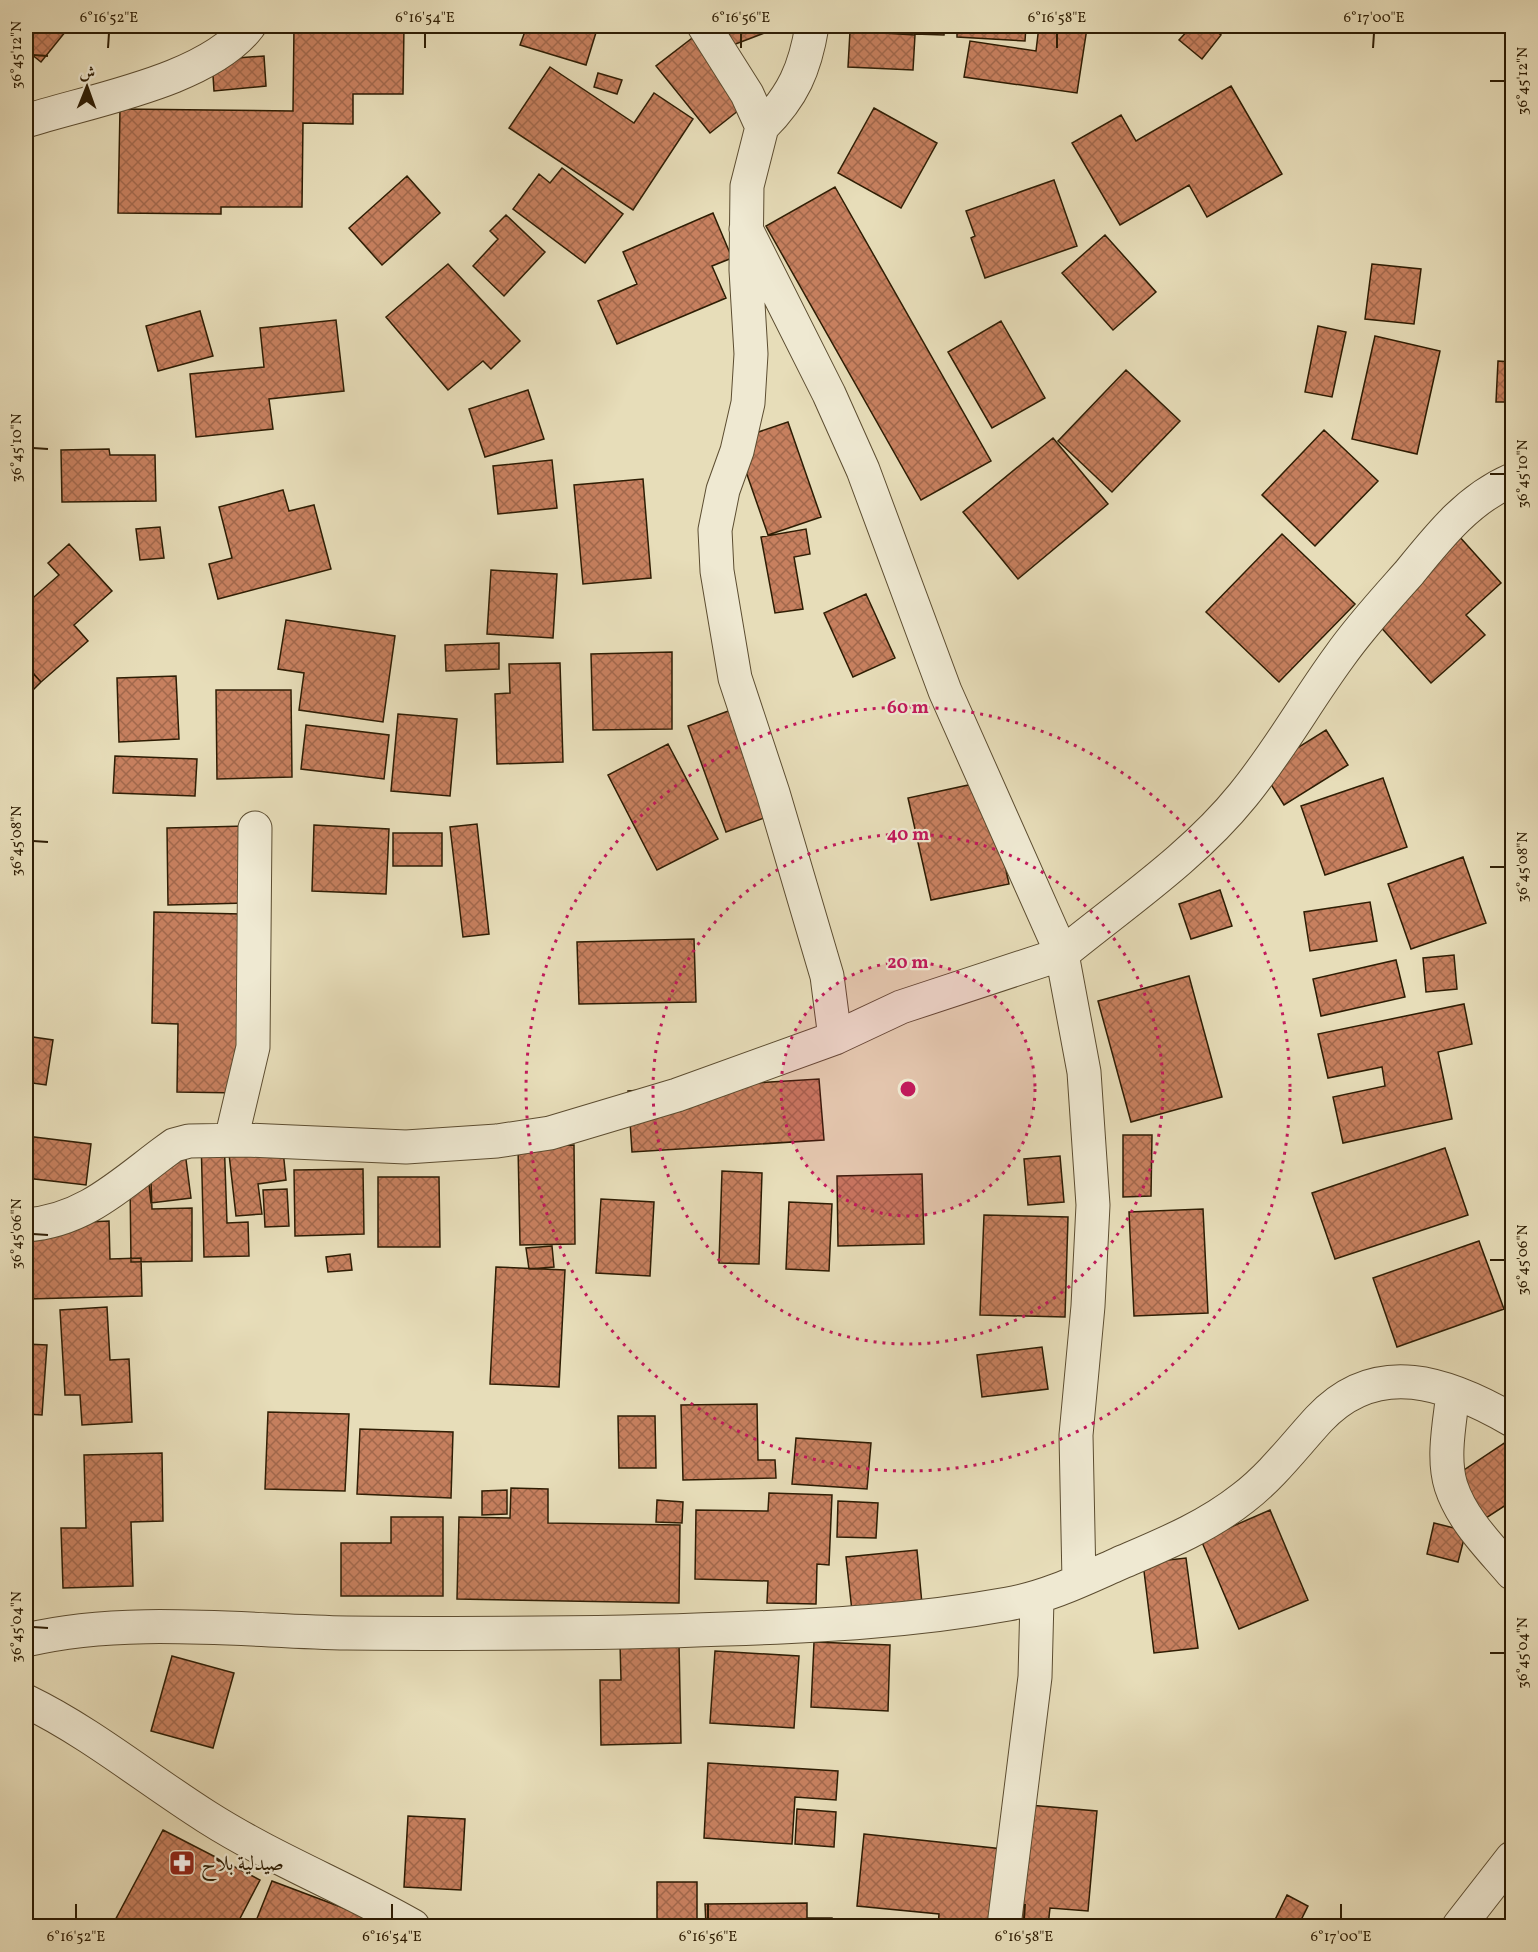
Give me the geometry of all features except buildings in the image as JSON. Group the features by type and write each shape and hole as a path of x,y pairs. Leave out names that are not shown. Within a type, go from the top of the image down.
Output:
{"street":[{"path":"26,121 169,78 211,59 239,39 249,26"},
{"path":"704,26 747,94 762,127"},
{"path":"812,26 801,72 791,94 762,127 747,186 746,229 751,354 748,403 737,451 723,490 715,530 717,571 735,678 827,976 835,1038"},
{"path":"746,229 829,394 863,470 945,691 1062,954 1084,1072 1093,1205 1088,1306 1076,1436 1079,1581"},
{"path":"26,1225 62,1220 90,1207 174,1145 189,1141 231,1140 406,1147 497,1141 550,1133 677,1095 835,1038 901,1007 1062,954 1199,841 1242,796 1285,739 1339,656 1419,560 1468,506 1494,488 1512,480"},
{"path":"231,1140 253,1047 255,828"},
{"path":"26,1640 55,1633 172,1628 463,1634 645,1632 825,1626 957,1613 1037,1599 1212,1521 1248,1495 1321,1417 1347,1394 1367,1385 1396,1380 1416,1382 1453,1393 1512,1420"},
{"path":"1453,1393 1448,1448 1450,1484 1460,1509 1512,1573"},
{"path":"1004,1926 1035,1677 1037,1599"},
{"path":"26,1701 147,1776 207,1817 290,1865 374,1904 412,1926"},
{"path":"1459,1926 1512,1857"}],"place":[{"name":"صيدلية بلاح","path":"182,1863"}]}
